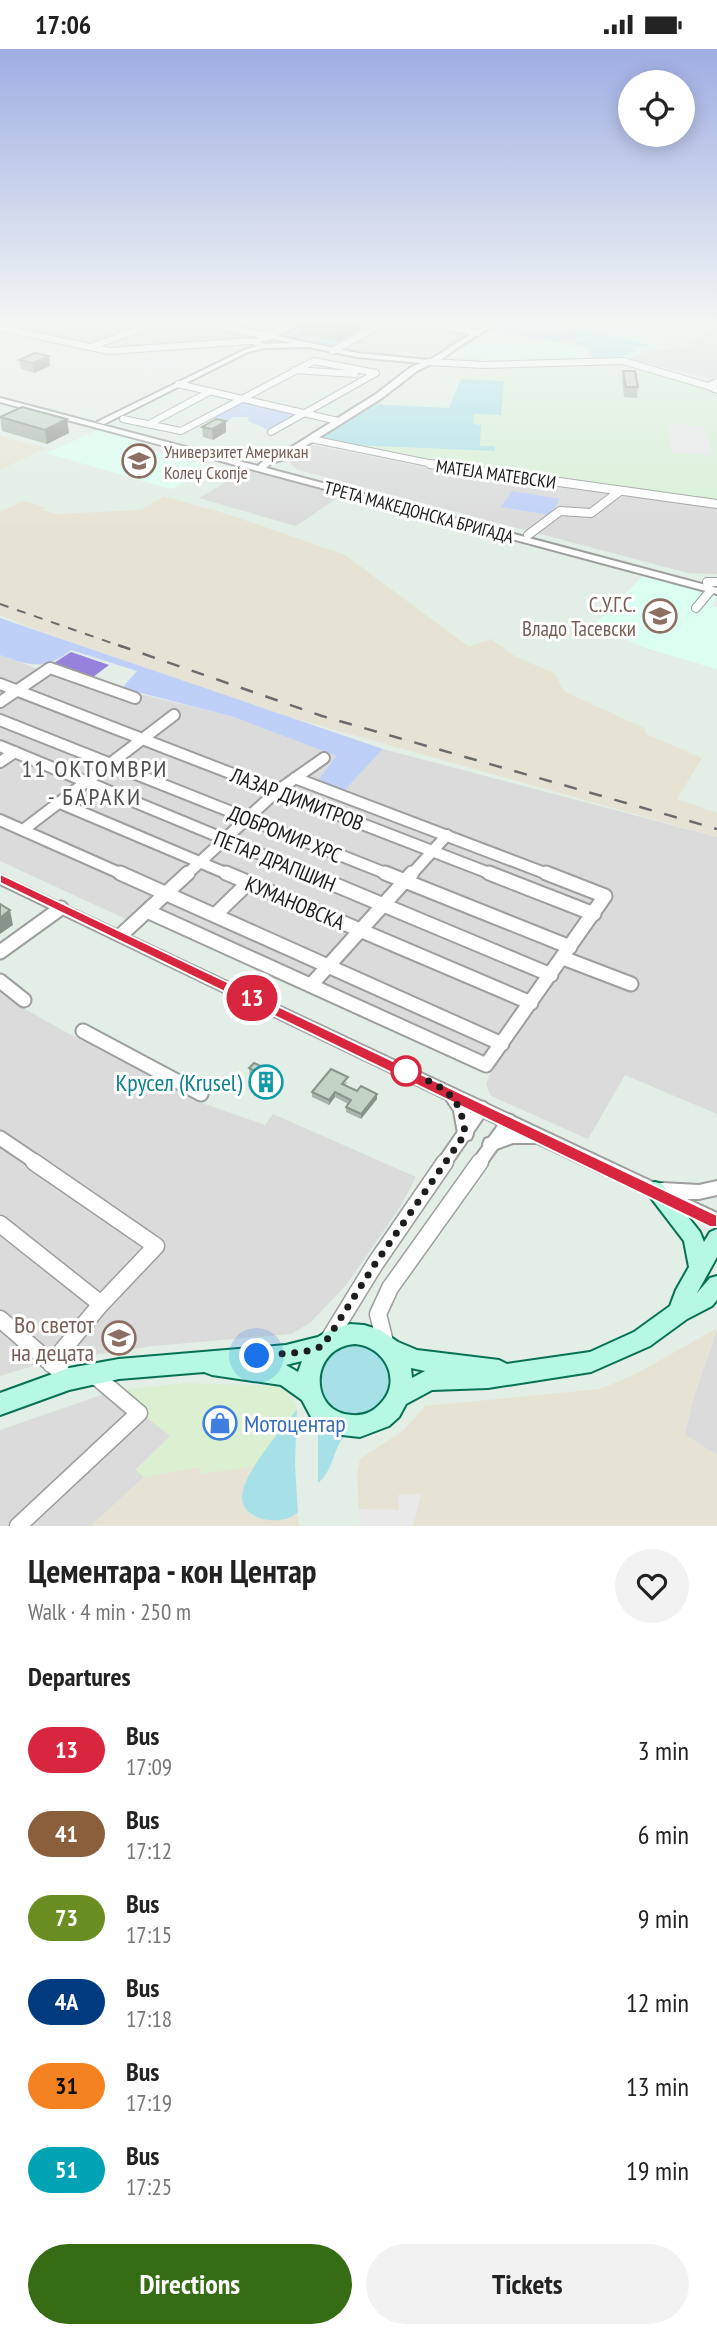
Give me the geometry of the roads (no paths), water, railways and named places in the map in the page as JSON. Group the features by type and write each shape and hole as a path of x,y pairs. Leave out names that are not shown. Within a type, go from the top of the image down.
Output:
{"main road":[{"path":"655,1190 693,1238 700,1270"},
{"path":"679,1312 684,1297 717,1238"},
{"path":"204,1363 285,1375 309,1392 323,1414 348,1425 376,1421 390,1410 400,1396 430,1380 488,1377 591,1362 642,1339 679,1312 705,1299 717,1285"},
{"path":"0,1404 69,1379 93,1374 144,1365 204,1363 304,1352 346,1336 362,1335 417,1360 508,1372"},
{"path":"309,1392 309,1367 323,1346"},
{"path":"391,1350 402,1372 400,1396"}],"street":[{"path":"98,424 120,419 168,390"},
{"path":"201,390 338,421"},
{"path":"83,417 120,419 181,431 257,390"},
{"path":"271,432 347,390"},
{"path":"263,468 277,463 282,457 386,390"},
{"path":"151,423 209,392"},
{"name":"ТРЕТА МАКЕДОНСКА БРИГАДА","path":"0,394 83,417 98,424 120,419 263,468 291,472 714,586"},
{"name":"ТРЕТА МАКЕДОНСКА БРИГАДА","path":"0,400 714,586"},
{"name":"МАТЕЈА МАТЕВСКИ","path":"312,439 441,466 717,504"},
{"path":"237,458 282,457"},
{"path":"282,457 282,464 291,472"},
{"path":"528,535 560,511 591,513 620,491"},
{"path":"696,608 714,586"},
{"path":"0,702 50,668 135,698"},
{"name":"ЛАЗАР ДИМИТРОВ","path":"0,684 594,914"},
{"path":"23,830 174,715"},
{"name":"ДОБРОМИР ХРС","path":"0,720 405,881 631,984"},
{"name":"ПЕТАР ДРАПШИН","path":"0,746 551,975"},
{"path":"0,762 15,752"},
{"path":"121,935 276,791 324,758"},
{"path":"147,911 486,1065 605,896 295,778"},
{"name":"КУМАНОВСКА","path":"60,803 531,1003"},
{"path":"0,820 502,1044"},
{"path":"311,985 447,835"},
{"path":"0,879 717,1221"},
{"path":"215,915 248,883"},
{"path":"0,952 61,908"},
{"path":"0,981 24,1000"},
{"path":"83,1031 201,1094"},
{"path":"449,1091 461,1109 465,1134"},
{"path":"323,1346 375,1264 482,1108"},
{"path":"391,1350 379,1324 384,1299 418,1244 509,1121"},
{"path":"491,1144 512,1136 542,1137"},
{"path":"0,1138 156,1246 101,1304 51,1364"},
{"path":"655,1190 699,1192 717,1188"},
{"path":"0,1224 101,1304"},
{"path":"0,1319 69,1379"},
{"path":"18,1526 139,1413 93,1374"}],"railway":[{"path":"0,604 123,647"},
{"path":"118,645 322,716 717,829"}],"place":[{"name":"Универзитет Американ Колеџ Скопје","path":"139,461"},
{"name":"С.У.Г.С. Владо Тасевски","path":"660,616"},
{"name":"Крусел (Krusel)","path":"266,1082"},
{"name":"Во светот на децата","path":"119,1338"},
{"name":"Мотоцентар","path":"220,1423"}],"district":[{"name":"11 ОКТОМВРИ - БАРАКИ","path":"95,782"}]}
